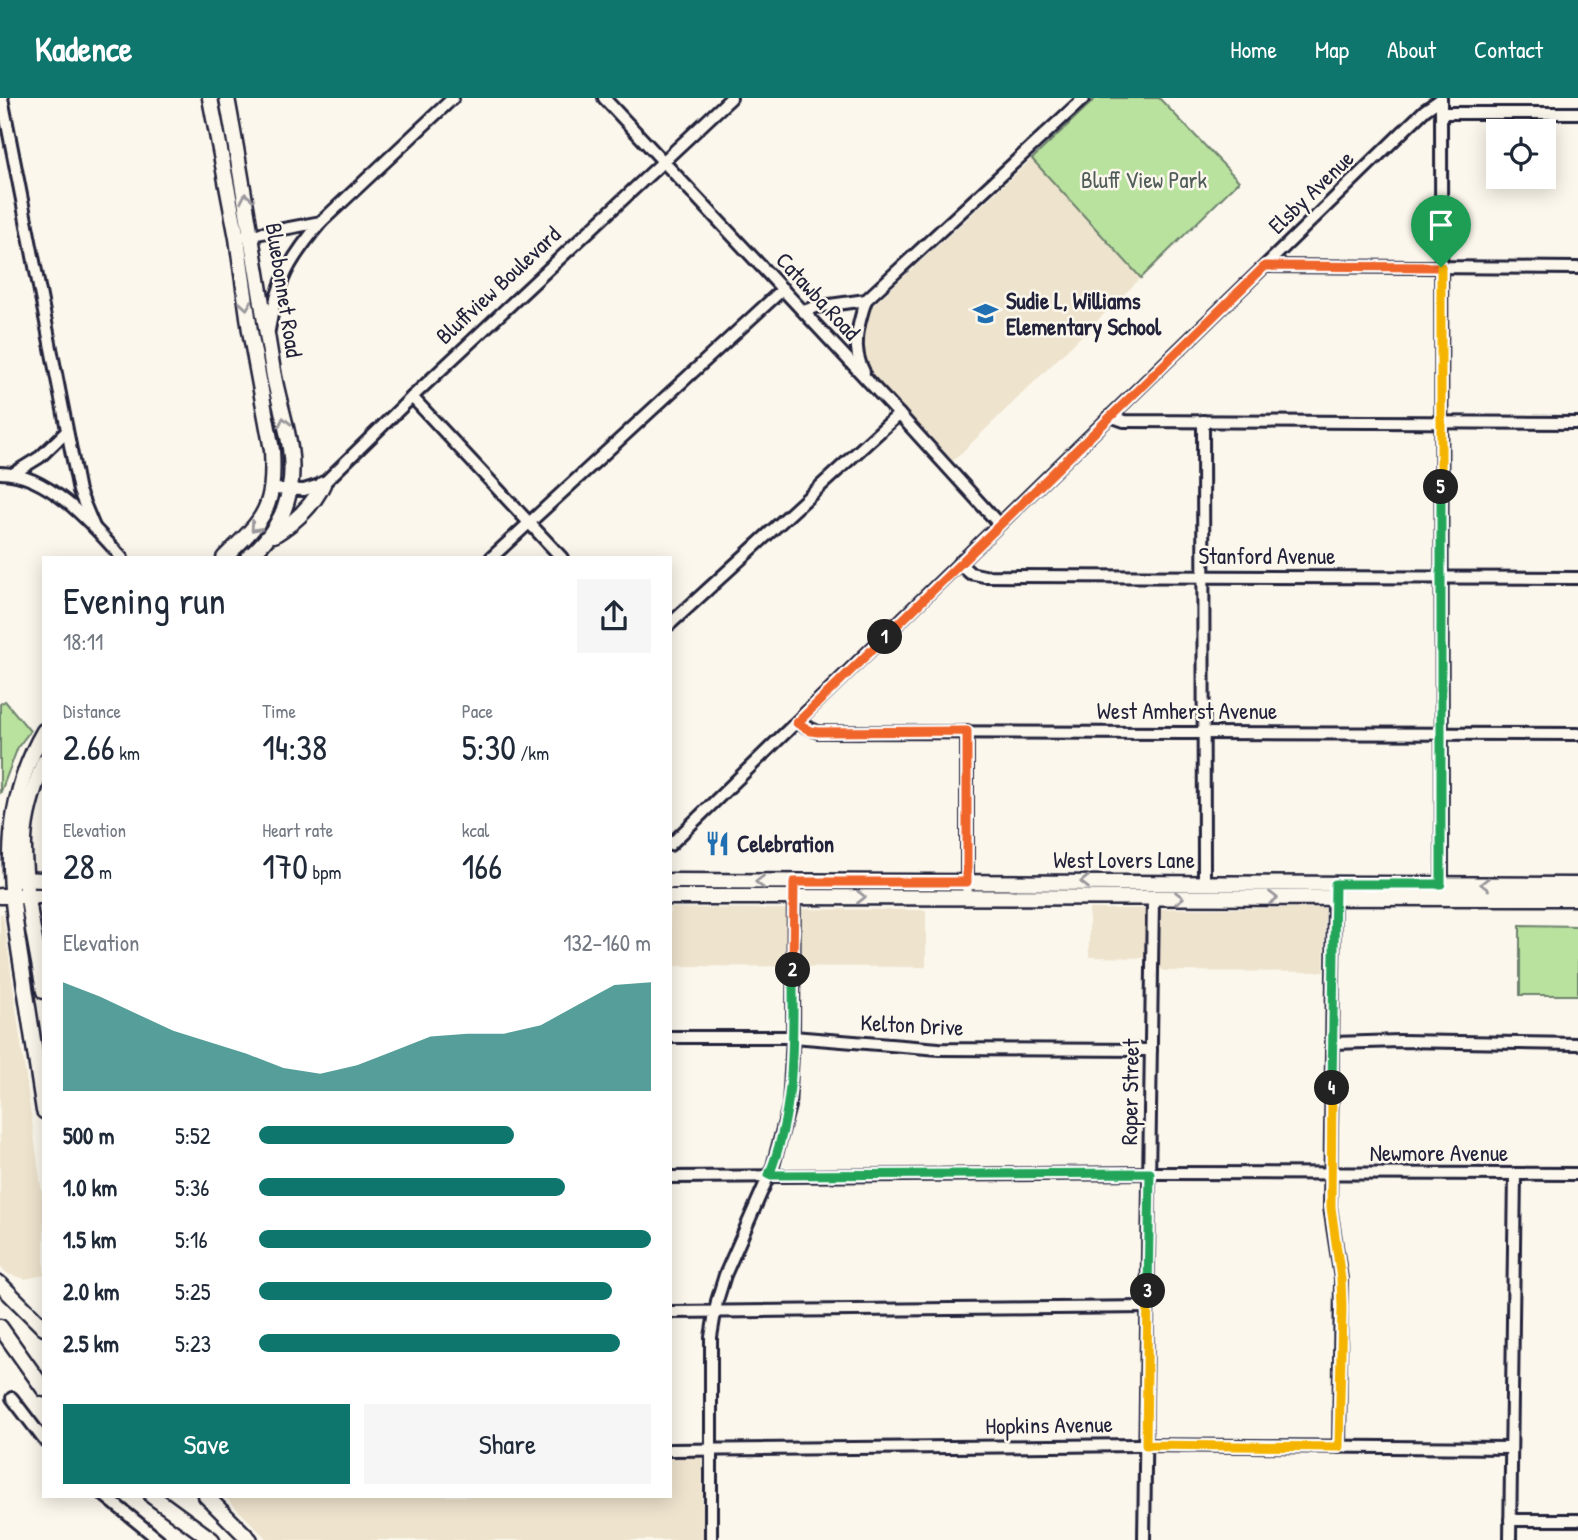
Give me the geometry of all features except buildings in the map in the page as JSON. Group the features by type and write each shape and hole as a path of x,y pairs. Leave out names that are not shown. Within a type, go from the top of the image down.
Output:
{"main road":[{"name":"Bluebonnet Road","path":"210,98 237,238 250,331 272,450 272,489"},
{"name":"Bluebonnet Road","path":"227,98 290,450 290,489"},
{"path":"250,556 270,537 304,512 317,497 323,484"},
{"path":"226,556 262,519 272,489"},
{"path":"270,537 284,512 290,489"},
{"path":"42,734 27,754 11,799 4,879 5,896 38,1040 42,1087"},
{"path":"42,768 28,811 24,839 27,879 37,896 42,964"},
{"path":"4,879 42,880"},
{"name":"West Lovers Lane","path":"672,881 794,890"},
{"path":"1153,898 1154,882"},
{"name":"West Lovers Lane","path":"672,897 794,890 967,890 1154,882 1204,882 1335,891"},
{"path":"1204,882 1204,898"},
{"name":"West Lovers Lane","path":"967,890 1204,898 1335,891 1521,891 1578,885"},
{"name":"West Lovers Lane","path":"1521,891 1578,898"},
{"path":"5,896 37,896"},
{"path":"0,1284 37,1313"},
{"path":"0,1327 42,1386"},
{"path":"155,1498 212,1540"},
{"path":"208,1498 250,1540"}],"street":[{"path":"2,98 66,432 79,491 94,527"},
{"path":"268,336 277,292 296,253 321,222 453,98"},
{"name":"Catawba Road","path":"604,98 999,524"},
{"name":"Bluffview Boulevard","path":"323,484 663,160 732,98"},
{"path":"870,384 861,368 857,352 859,320 866,300 1084,98"},
{"path":"1441,99 1442,891"},
{"name":"Elsby Avenue","path":"672,843 1425,110 1441,99"},
{"path":"1441,113 1578,113"},
{"path":"237,238 321,222"},
{"path":"290,230 296,253"},
{"path":"1265,266 1578,268"},
{"path":"493,556 783,289"},
{"path":"804,311 866,300"},
{"path":"412,397 560,556"},
{"path":"672,622 899,414"},
{"path":"1110,416 1124,421 1578,423"},
{"path":"1203,421 1204,882"},
{"path":"14,473 40,457 66,432"},
{"path":"0,473 14,473 72,505 120,556"},
{"path":"272,489 314,488 323,484"},
{"name":"Stanford Avenue","path":"959,563 970,573 984,576 1578,578"},
{"name":"West Amherst Avenue","path":"797,723 818,732 1578,734"},
{"path":"967,731 967,890"},
{"path":"711,1540 709,1364 715,1311 725,1275 769,1175 789,1106 793,1037 794,890"},
{"path":"1335,891 1330,1174 1332,1222 1341,1279 1339,1447"},
{"name":"Roper Street","path":"1144,1540 1153,898"},
{"name":"Kelton Drive","path":"672,1037 793,1037 939,1049 1152,1050"},
{"path":"1333,1043 1400,1041 1578,1044"},
{"name":"Newmore Avenue","path":"672,1177 1150,1173 1578,1174"},
{"path":"1510,1540 1515,1174"},
{"path":"672,1312 1148,1307"},
{"path":"12,1398 42,1437"},
{"name":"Hopkins Avenue","path":"672,1450 1146,1445 1511,1448"},
{"path":"108,1498 159,1540"},
{"path":"1510,1520 1578,1520"}],"shaded area":[{"name":"Sudie L, Williams Elementary School","path":"1032,159 1141,278 953,461 869,372 862,355 864,322 872,306"},
{"path":"672,908 926,910 926,967 672,966"},
{"path":"1325,908 1324,972 1164,971 1145,958 1089,957 1089,909"},
{"path":"0,914 3,914 42,1194 42,1275 25,1279 8,1274 0,1266"},
{"path":"672,1454 696,1454 702,1458 703,1540 268,1540 226,1498 672,1498"}],"green space":[{"name":"Bluff View Park","path":"1096,98 1159,98 1239,181 1141,278 1032,159"},
{"path":"5,701 30,731 18,747 0,794 0,704"},
{"path":"1520,925 1578,926 1578,995 1520,995"}],"place":[{"name":"Sudie L, Williams Elementary School","path":"986,314"},
{"name":"Celebration","path":"717,844"}],"route":[{"path":"1265,266 1441,267 1441,884 1335,884 1330,1174 1332,1222 1341,1279 1342,1307 1339,1447 1146,1445 1150,1173 769,1175 789,1106 792,1076 794,882 967,882 967,731 818,732 797,723 1265,266"}]}
